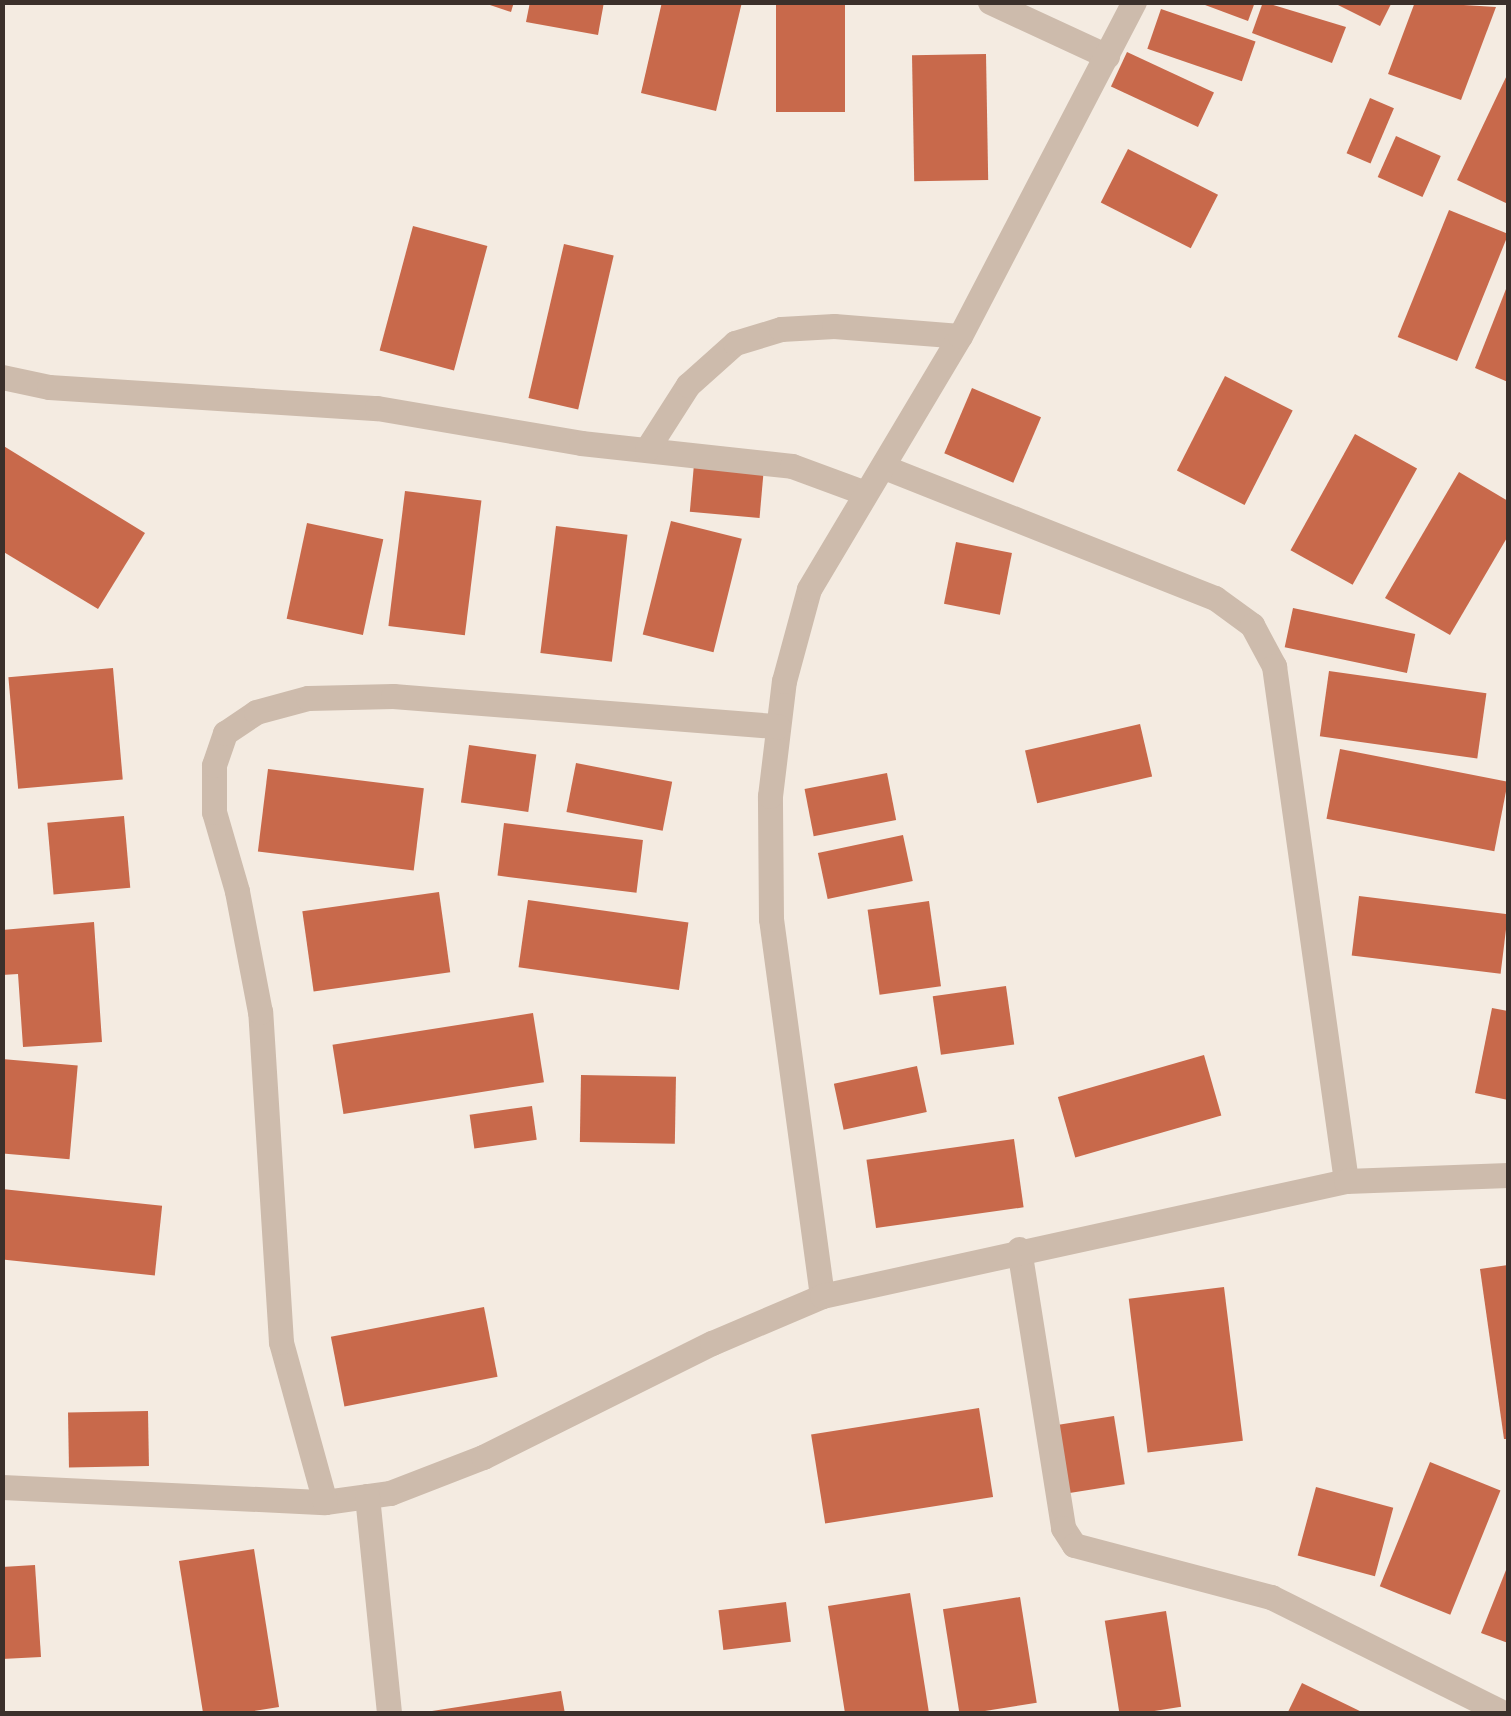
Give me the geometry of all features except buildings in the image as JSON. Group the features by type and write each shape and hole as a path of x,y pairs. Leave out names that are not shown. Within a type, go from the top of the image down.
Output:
{"street":[{"path":"990,2 1108,56"},
{"path":"822,1296 771,918 770,796 778,726 809,589 960,336 1134,2"},
{"path":"647,448 688,384 734,343 780,329 834,326 960,336"},
{"path":"2,377 48,387 377,408 792,466 865,493"},
{"path":"884,467 1214,598 1252,625 1274,666 1346,1180"},
{"path":"325,1502 281,1342 260,1012 237,891 214,812 214,765 225,733 256,712 308,698 393,696 778,726"},
{"path":"2,1487 325,1502 367,1496 483,1457 712,1343 822,1296 1346,1180 1508,1175"},
{"path":"1019,1250 1063,1528 1074,1545 1271,1598 1506,1714"},
{"path":"367,1496 389,1714"}]}
